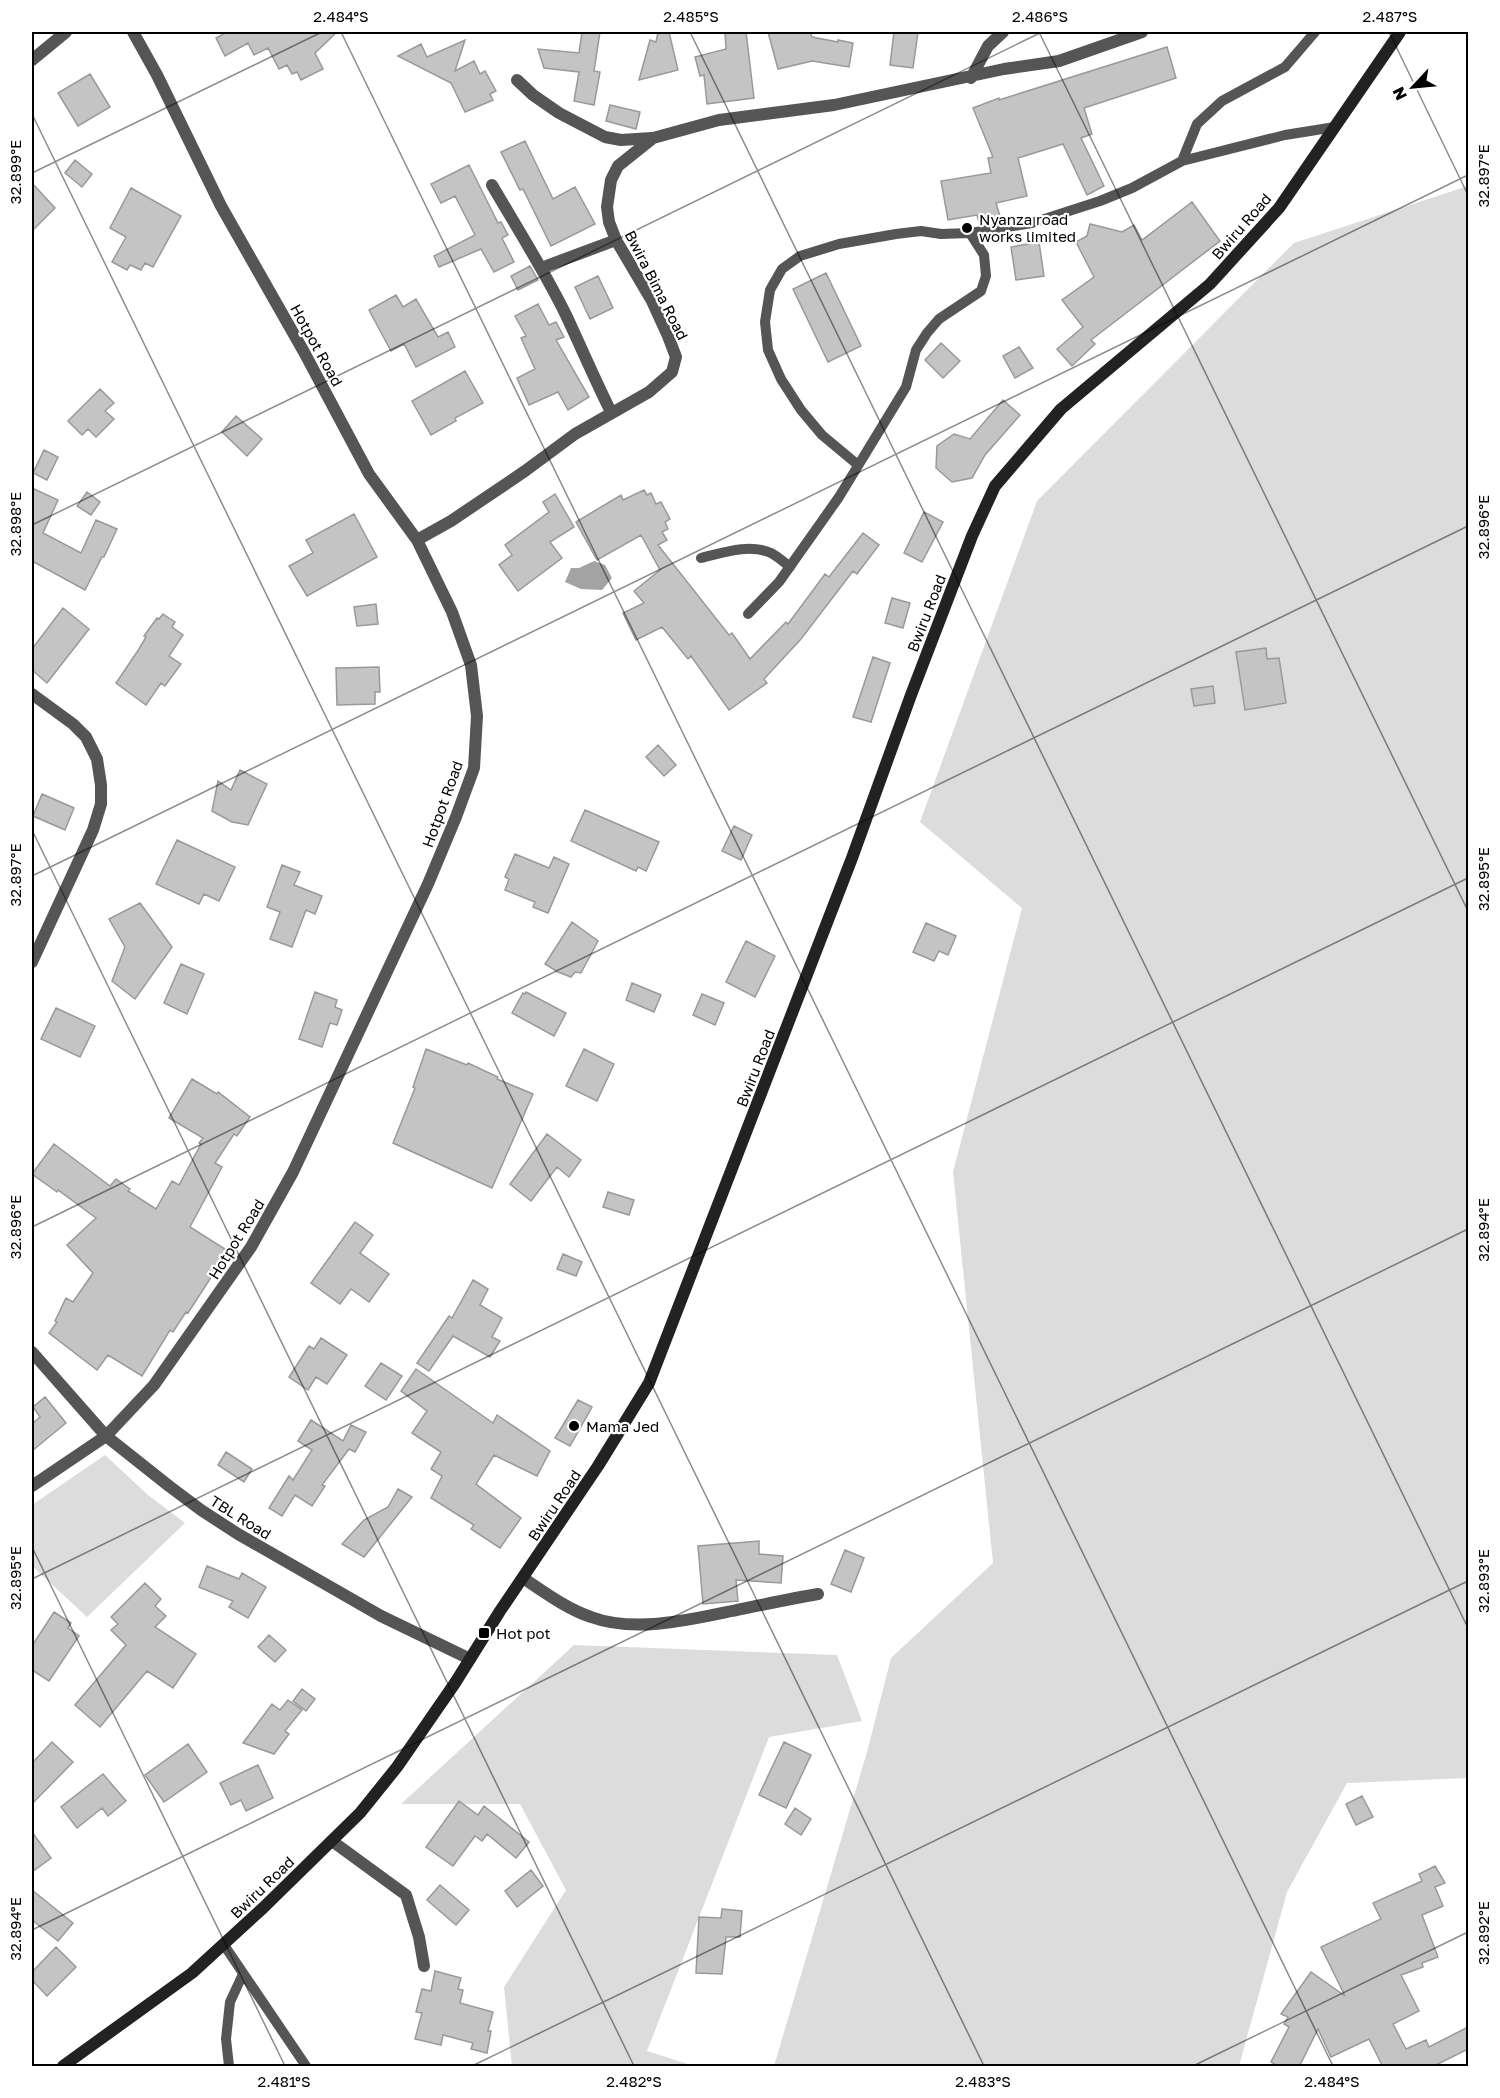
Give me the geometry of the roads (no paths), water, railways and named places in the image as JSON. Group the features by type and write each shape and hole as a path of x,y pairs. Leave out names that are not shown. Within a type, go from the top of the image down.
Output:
{"main road":[{"name":"Bwiru Road","path":"63,2067 192,1973 360,1813 397,1767 598,1466 649,1383 852,858 914,686 972,536 995,486 1061,409 1210,284 1278,208 1400,32"}],"street":[{"path":"32,60 66,32"},
{"name":"Hotpot Road","path":"32,1486 106,1436 154,1385 251,1247 293,1172 428,884 474,768 477,716 471,666 452,612 417,540 369,474 304,352 221,206 134,32"},
{"path":"971,78 988,46 1003,32"},
{"name":"Bwira Bima Road","path":"417,540 451,521 575,434 649,392 672,372 676,357 652,301 616,240 609,222 607,207 611,180 618,166 653,138 719,120 834,105 971,78 1004,69 1059,61 1142,32"},
{"path":"517,80 533,95 560,113 605,137 621,140 653,138"},
{"path":"492,185 566,315 611,412"},
{"path":"541,268 616,240"},
{"path":"32,694 74,724 86,737 97,759 101,785 101,804 93,830 32,962"},
{"name":"TBL Road","path":"32,1352 106,1436 169,1486 238,1534 381,1616 470,1659"},
{"path":"523,1578 556,1600 591,1618 618,1623 652,1624 687,1620 818,1594"},
{"path":"332,1841 406,1895 419,1937 424,1966"}],"lane":[{"path":"1182,161 1197,124 1222,100 1285,67 1315,32"},
{"path":"858,465 822,435 801,410 782,380 768,350 765,322 770,290 782,269 800,256 839,244 921,231 941,234 970,233 1032,223 1132,188 1182,161 1285,135 1335,127"},
{"path":"748,614 779,582 839,497 906,387 916,350 927,333 939,319 981,291 986,276 984,255 970,233"},
{"path":"701,558 741,549 756,549 771,553 790,567"},
{"path":"224,1945 306,2067"},
{"path":"229,2067 226,2039 230,2002 243,1974"}],"place":[{"name":"Nyanza road works limited","path":"967,228"},
{"name":"Mama Jed","path":"574,1426"},
{"name":"Hot pot","path":"484,1633"}]}
